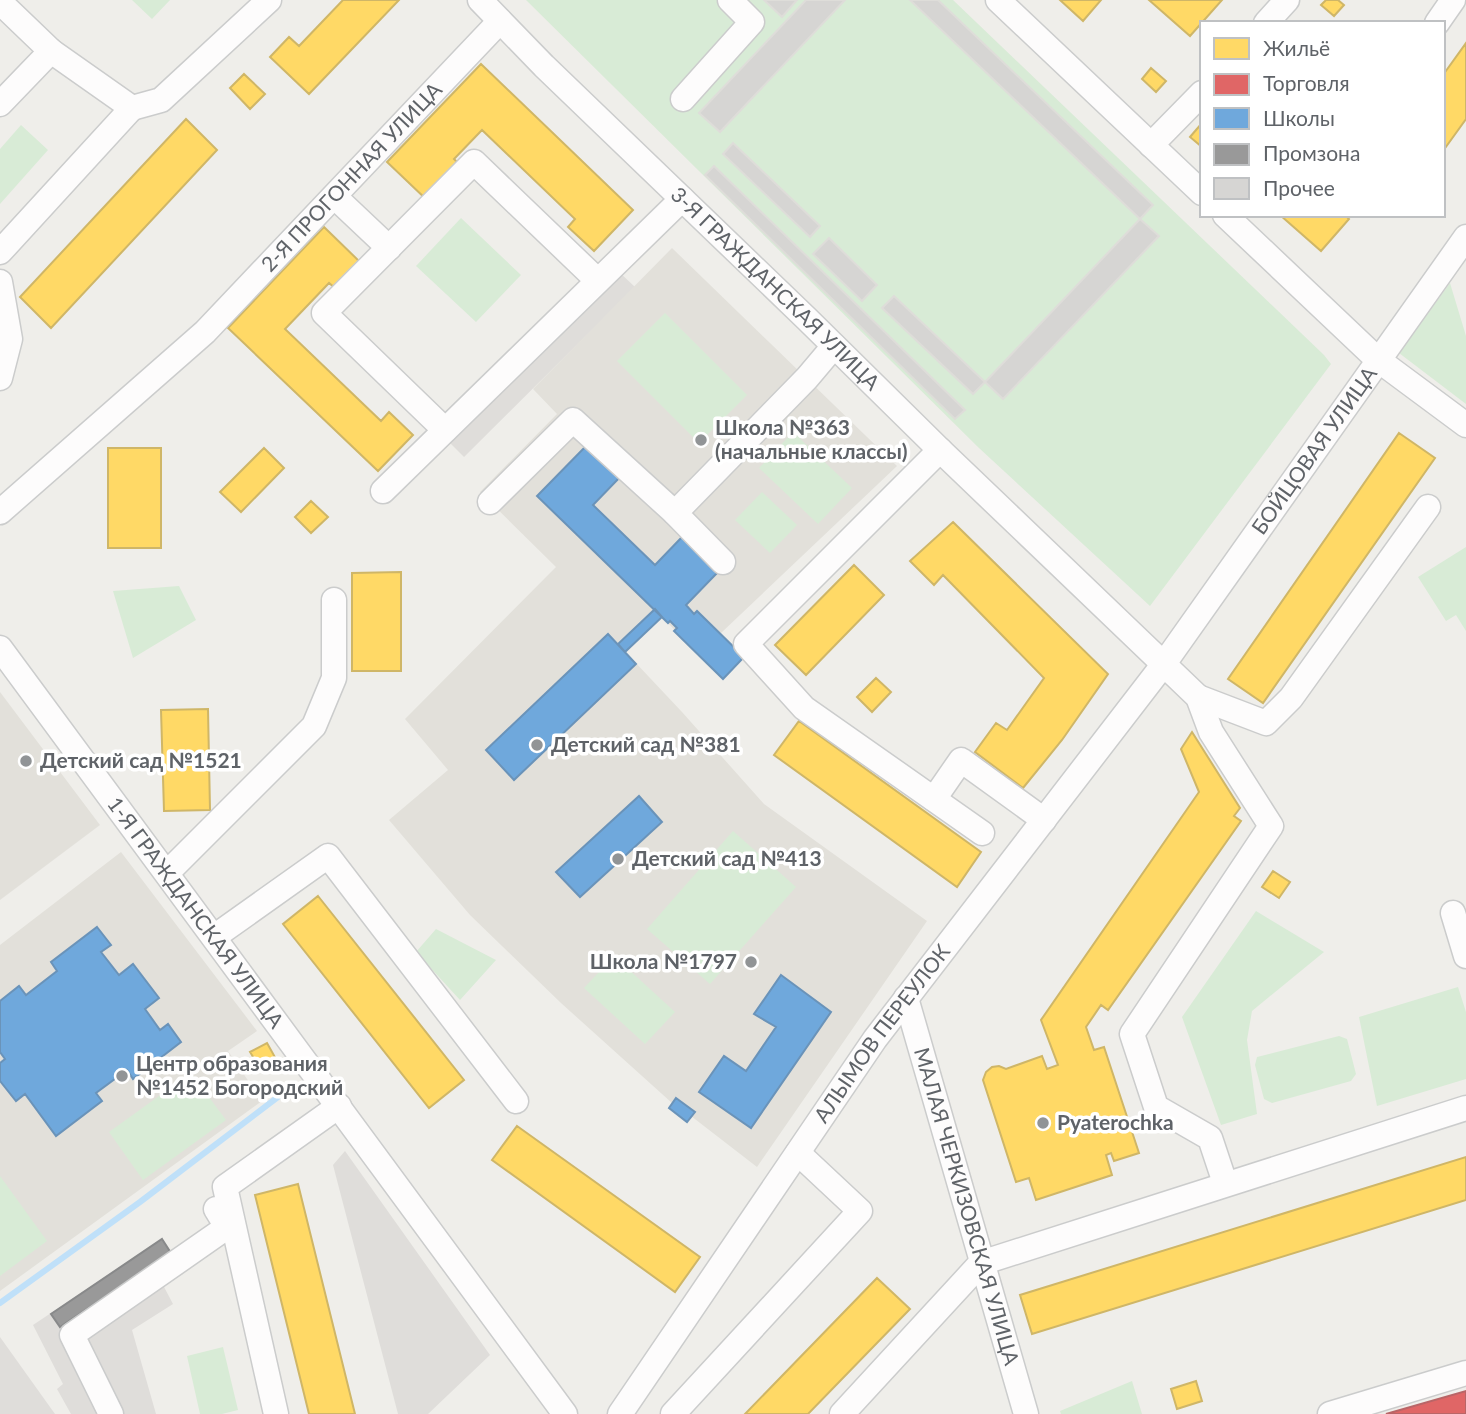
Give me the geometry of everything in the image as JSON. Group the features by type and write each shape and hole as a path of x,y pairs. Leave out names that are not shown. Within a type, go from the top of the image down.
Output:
{"street":[{"path":"0,252 132,108 161,100 269,0"},
{"name":"3-Я ГРАЖДАНСКАЯ УЛИЦА","path":"480,0 940,450 1198,697"},
{"path":"682,99 752,22 730,0"},
{"path":"998,0 1200,191"},
{"path":"1268,21 1287,0"},
{"path":"1438,21 1453,0"},
{"path":"0,2 51,51 132,108"},
{"name":"2-Я ПРОГОННАЯ УЛИЦА","path":"0,512 205,332 500,21"},
{"path":"0,104 51,51"},
{"path":"1151,145 1200,95"},
{"path":"445,430 324,313 474,162 597,280"},
{"path":"335,197 389,248"},
{"path":"383,491 682,199"},
{"path":"1227,217 1377,359 1466,425"},
{"name":"БОЙЦОВАЯ УЛИЦА","path":"1163,665 1377,359 1465,246"},
{"path":"0,282 9,339 0,378"},
{"path":"675,513 807,378 834,346"},
{"path":"490,502 573,420 675,513 723,562"},
{"path":"940,450 747,644 804,708 982,833"},
{"path":"1198,697 1266,723 1291,698 1428,508"},
{"path":"167,873 314,726 334,678 334,600"},
{"name":"1-Я ГРАЖДАНСКАЯ УЛИЦА","path":"0,648 565,1414"},
{"name":"АЛЫМОВ ПЕРЕУЛОК","path":"620,1414 906,998 1163,665"},
{"path":"1198,697 1212,732 1270,826 1132,1034 1156,1107 1210,1138 1225,1183"},
{"path":"934,799 961,760 1044,820"},
{"path":"214,937 328,856 516,1101"},
{"path":"1452,913 1466,956"},
{"name":"МАЛАЯ ЧЕРКИЗОВСКАЯ УЛИЦА","path":"906,998 1026,1414"},
{"path":"111,1414 72,1335 227,1227 214,1206 225,1187 339,1106"},
{"path":"842,1414 981,1263 1466,1108"},
{"path":"673,1414 860,1211 797,1153"},
{"path":"225,1187 275,1414"},
{"path":"1334,1413 1466,1373"}],"shaded area":[{"path":"672,248 897,466 721,633 744,657 723,679 655,610 618,644 764,804 927,921 757,1167 691,1116 694,1111 677,1098 672,1103 561,1003 470,915 389,820 448,770 405,719 556,567 480,492 557,414 533,389"},
{"path":"618,271 635,287 464,457 448,441"},
{"name":"Детский сад №1521","path":"0,692 100,825 0,900"},
{"name":"Центр образования №1452 Богородский","path":"121,852 257,1031 228,1051 262,1101 0,1291 0,945"},
{"path":"345,1151 490,1355 428,1414 398,1414 333,1165"},
{"path":"162,1239 183,1274 163,1285 173,1304 132,1330 156,1414 71,1414 57,1389 63,1384 33,1325"},
{"path":"0,1337 55,1414 0,1414"}],"green space":[{"path":"132,0 170,0 152,19"},
{"path":"526,0 953,0 1331,364 1150,606 979,448"},
{"path":"21,125 48,150 0,204 0,149"},
{"path":"461,218 521,275 476,322 416,266"},
{"path":"1450,283 1466,336 1466,404 1399,353"},
{"path":"665,313 747,395 699,443 617,361"},
{"path":"793,432 852,488 818,524 759,468"},
{"path":"762,492 797,525 770,553 735,520"},
{"path":"1466,547 1466,631 1456,615 1446,621 1418,577"},
{"path":"179,586 196,620 133,658 113,591"},
{"path":"733,831 796,887 710,984 647,929"},
{"path":"1256,911 1324,952 1252,1011 1247,1040 1257,1114 1221,1125 1182,1017"},
{"path":"436,929 496,960 460,1000 416,952"},
{"path":"614,956 675,1012 645,1044 584,988"},
{"path":"1458,987 1466,1012 1466,1079 1377,1106 1359,1017"},
{"path":"1339,1036 1347,1039 1356,1074 1351,1081 1272,1103 1264,1099 1255,1065 1257,1057"},
{"path":"191,1073 226,1120 143,1180 109,1132"},
{"path":"0,1176 47,1241 0,1276"},
{"path":"223,1347 238,1410 222,1414 200,1414 187,1356"},
{"path":"1132,1381 1142,1414 1061,1414 1060,1411"}],"building: Жильё":[{"path":"343,0 399,0 309,94 270,57 289,37 299,46"},
{"path":"1060,0 1101,0 1083,21"},
{"path":"1149,0 1222,0 1203,21 1200,21 1190,36"},
{"path":"1326,0 1338,0 1344,5 1334,16 1321,5"},
{"path":"1466,43 1466,119 1445,148 1445,72"},
{"path":"481,64 633,210 594,251 568,227 575,219 482,130 454,159 461,166 428,201 387,162"},
{"path":"1151,68 1166,81 1156,92 1142,79"},
{"path":"244,74 265,94 250,109 230,88"},
{"path":"186,119 217,150 51,328 20,297"},
{"path":"1200,125 1200,145 1190,137"},
{"path":"1282,217 1347,217 1349,219 1321,251"},
{"path":"324,227 361,263 336,289 329,283 285,329 381,421 389,412 413,435 378,471 228,328"},
{"path":"1399,433 1435,458 1263,703 1228,679"},
{"path":"108,448 161,448 161,548 108,548"},
{"path":"264,448 284,468 241,512 220,492"},
{"path":"311,501 328,517 311,533 295,517"},
{"path":"953,522 1108,674 1062,740 1023,788 975,752 996,723 1007,730 1044,678 943,575 934,585 910,561"},
{"path":"854,565 884,595 806,675 775,645"},
{"path":"401,572 401,671 352,671 352,573"},
{"path":"876,678 891,692 872,712 857,697"},
{"path":"208,709 210,810 164,811 161,710"},
{"path":"799,721 981,852 957,887 774,755"},
{"path":"1192,732 1240,808 1234,816 1241,821 1108,1010 1101,1005 1086,1027 1094,1050 1104,1047 1139,1153 1114,1161 1111,1153 1106,1155 1112,1175 1036,1200 1029,1178 1016,1182 983,1080 992,1067 1006,1069 1042,1056 1047,1069 1058,1065 1041,1020 1199,792 1181,749"},
{"path":"1273,871 1290,882 1279,898 1262,887"},
{"path":"318,896 464,1080 429,1108 283,924"},
{"path":"267,1043 276,1059 260,1068 250,1052"},
{"path":"517,1126 700,1257 675,1292 492,1160"},
{"path":"1466,1157 1466,1200 1032,1334 1020,1295"},
{"path":"298,1184 355,1414 309,1414 255,1195"},
{"path":"877,1278 910,1309 808,1414 745,1414"},
{"path":"1196,1381 1202,1401 1177,1409 1171,1389"}],"building: Торговля":[{"path":"1466,1391 1466,1414 1386,1414"}],"building: Школы":[{"path":"590,442 623,474 593,505 655,565 683,536 719,571 686,605 694,614 697,611 744,657 723,679 674,631 677,628 670,621 668,623 537,496"},
{"path":"655,609 662,617 625,652 618,644"},
{"path":"608,634 636,664 514,780 486,750"},
{"path":"639,796 662,822 580,897 556,872"},
{"path":"97,927 111,945 101,952 119,975 133,964 159,998 145,1009 160,1030 168,1024 181,1042 133,1079 127,1070 96,1093 102,1101 56,1136 25,1094 16,1101 0,1081 0,1063 5,1059 0,1052 0,1001 19,986 26,995 57,971 51,962"},
{"path":"781,975 831,1012 751,1128 699,1092 724,1056 746,1071 776,1027 754,1014"},
{"path":"676,1098 695,1112 687,1122 669,1108"}],"building: Промзона":[{"path":"162,1239 171,1253 60,1327 51,1314"}],"building: Прочее":[{"path":"764,0 797,0 782,17"},
{"path":"806,0 845,0 720,132 699,113"},
{"path":"910,0 938,0 1153,205 1140,219"},
{"path":"733,143 820,226 810,237 723,154"},
{"path":"714,166 965,410 955,419 705,175"},
{"path":"1140,219 1159,236 1003,399 985,382"},
{"path":"829,238 877,285 862,301 813,254"},
{"path":"894,296 985,382 973,394 882,308"}],"waterway":[{"path":"0,1303 140,1202 295,1084"}],"place":[{"name":"Школа №363 (начальные классы)","path":"701,440"},
{"name":"Детский сад №381","path":"537,745"},
{"name":"Детский сад №1521","path":"26,761"},
{"name":"Детский сад №413","path":"618,859"},
{"name":"Школа №1797","path":"751,962"},
{"name":"Центр образования №1452 Богородский","path":"122,1076"},
{"name":"Pyaterochka","path":"1043,1123"}]}
